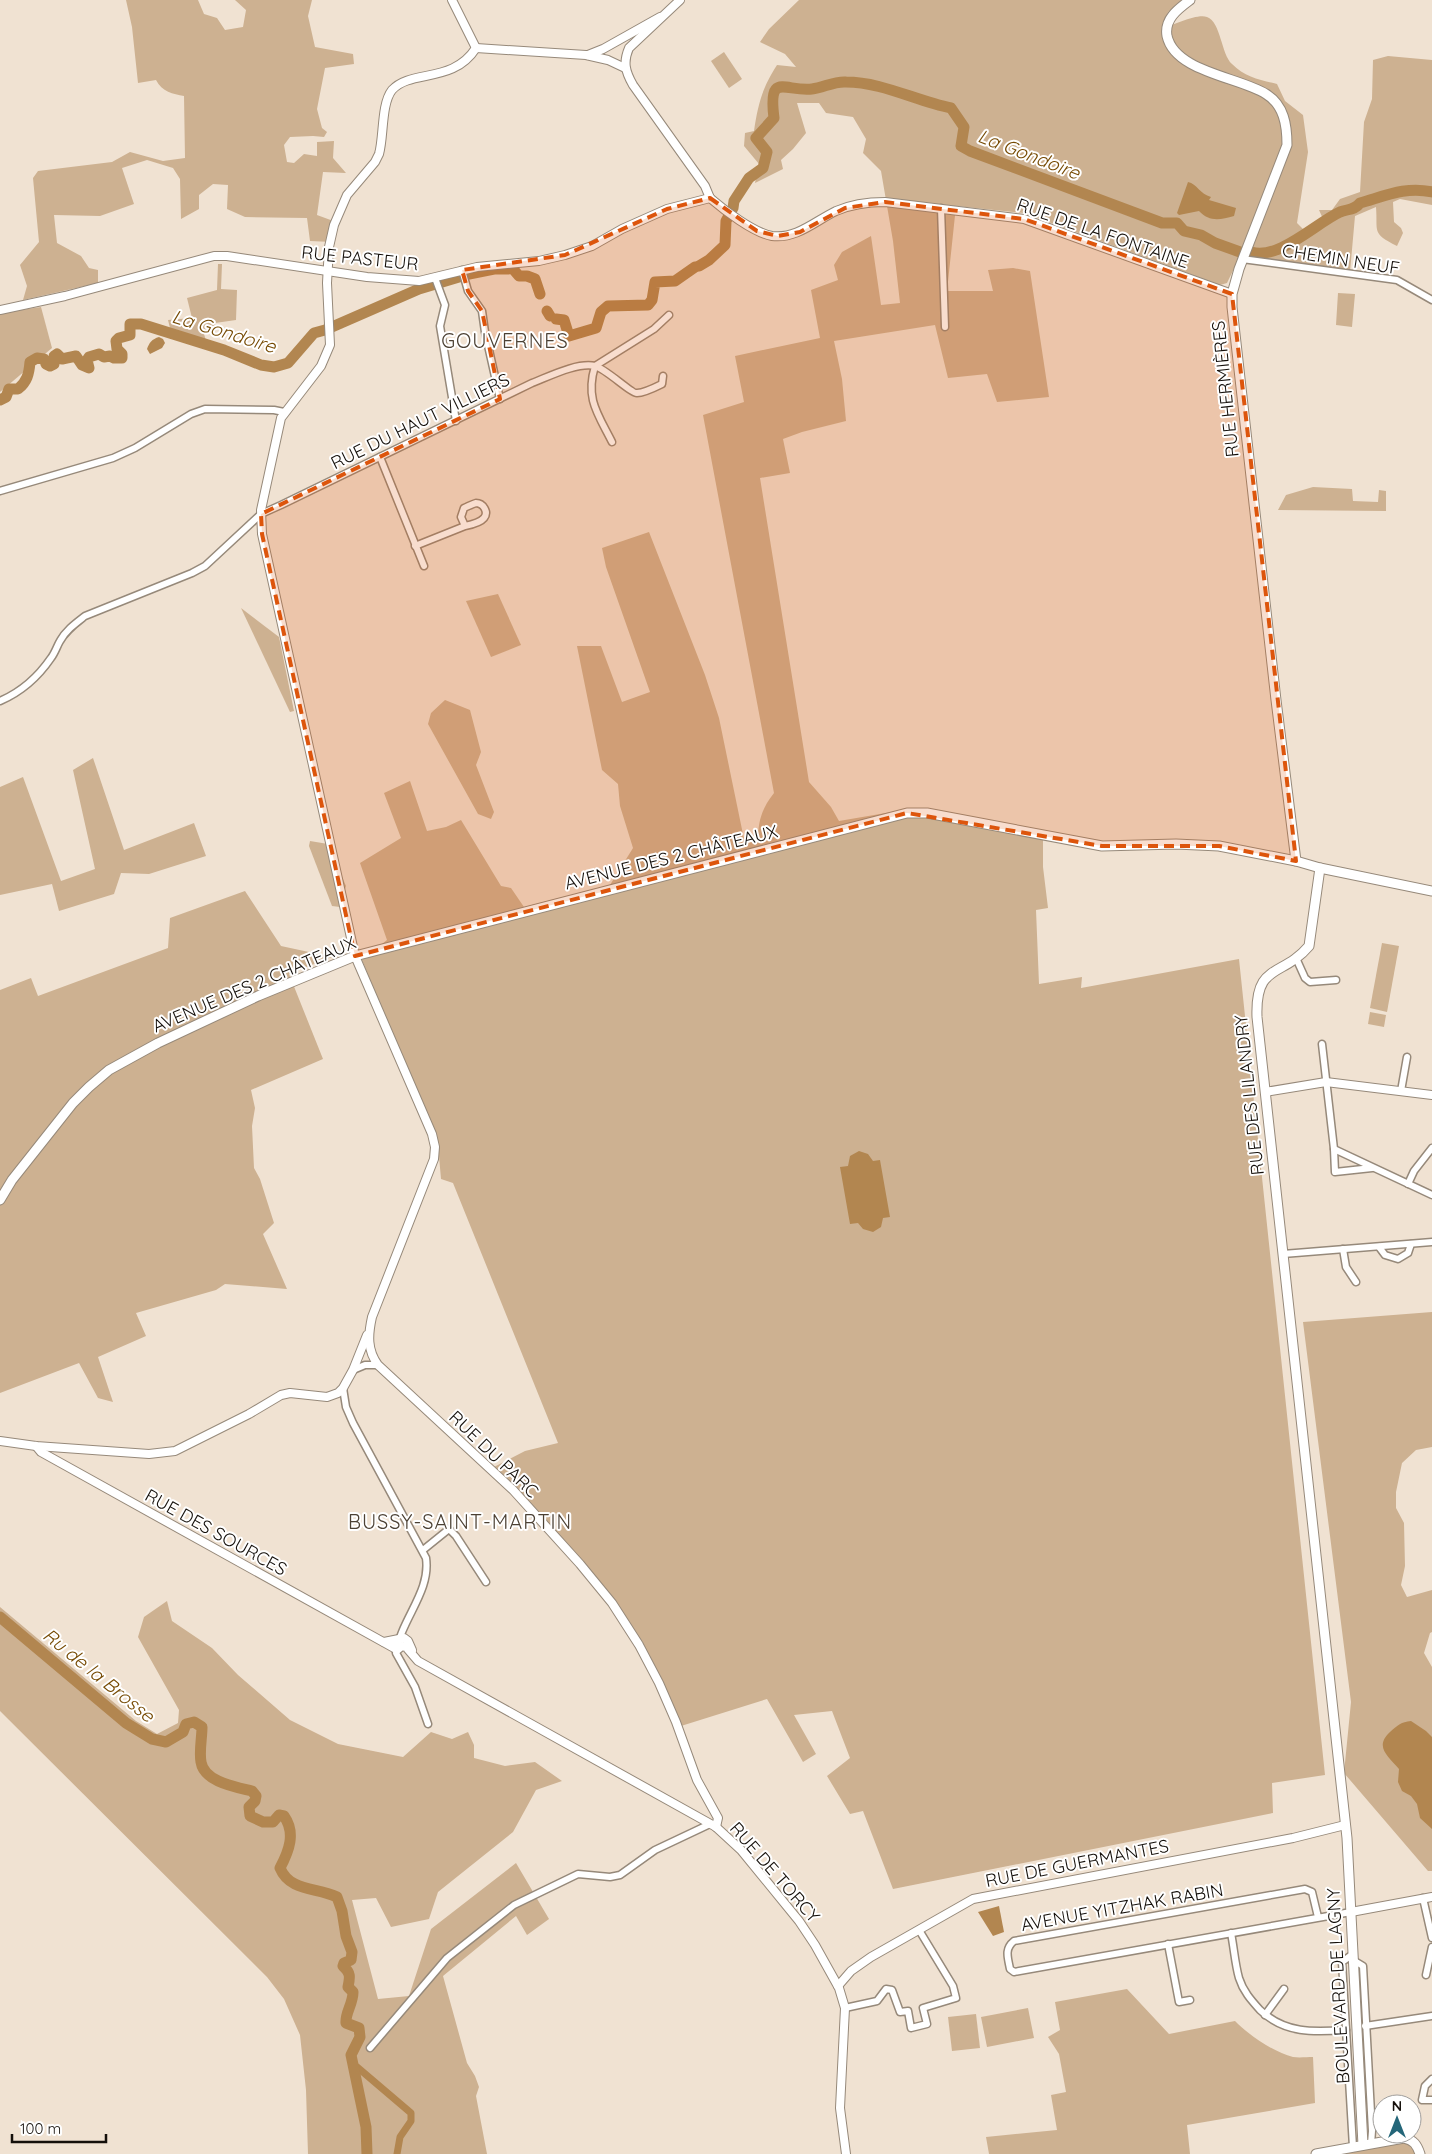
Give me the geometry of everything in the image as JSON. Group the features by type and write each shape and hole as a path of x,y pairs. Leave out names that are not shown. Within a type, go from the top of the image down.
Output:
{"main road":[{"name":"RUE HERMIÈRES","path":"1190,0 1171,15 1166,29 1169,45 1188,62 1267,95 1281,109 1287,126 1287,145 1242,259 1232,294 1234,330 1296,861"},
{"name":"AVENUE DES 2 CHÂTEAUX","path":"0,1200 12,1180 73,1103 109,1070 158,1042 258,996 355,956 907,813 927,814 1102,846 1176,844 1219,846 1432,891"},
{"name":"RUE DES LILANDRY","path":"1320,868 1309,946 1296,958 1271,972 1260,985 1257,993 1256,1017 1345,1825"},
{"name":"BOULEVARD DE LAGNY","path":"1345,1825 1367,2145"},
{"path":"1316,2154 1404,2138 1411,2140 1417,2145 1420,2154"}],"street":[{"path":"452,0 476,48"},
{"path":"680,0 629,48 625,58 625,68 633,84 706,186 710,198"},
{"path":"586,55 603,50 648,22 664,15"},
{"path":"476,48 586,55 608,60 625,68"},
{"path":"353,1370 365,1365 378,1365 370,1350 372,1317 434,1159 435,1147 432,1134 355,956 262,534 261,514 281,418 325,360 330,345 327,272 330,247 340,207 356,182 375,162 379,154 386,102 392,90 414,79 452,69 464,62 476,48"},
{"name":"RUE PASTEUR","path":"0,310 64,296 214,256 227,256 327,272 414,282 437,282 488,265 539,261 566,255 592,246 622,229 667,209 710,198"},
{"name":"RUE DE LA FONTAINE","path":"710,198 757,231 778,236 800,232 834,212 857,204 885,202 1024,218 1232,294"},
{"path":"941,208 945,327"},
{"name":"CHEMIN NEUF","path":"1242,259 1397,280 1432,300"},
{"path":"463,274 468,291 482,311 500,399"},
{"path":"437,282 445,305 440,326 456,420"},
{"path":"612,442 591,397 590,382 595,366 654,329 669,315"},
{"path":"595,366 621,381 632,392 637,393 662,384 663,376"},
{"name":"RUE DU HAUT VILLIERS","path":"0,701 26,686 52,657 61,638 85,616 205,566 261,514 532,383 564,370 595,366"},
{"path":"0,491 112,458 135,448 191,414 205,409 274,410 284,412"},
{"path":"380,457 424,566"},
{"path":"416,546 465,526"},
{"path":"1296,958 1305,978 1310,982 1336,980"},
{"path":"1322,1044 1335,1172 1372,1168"},
{"path":"1401,1091 1407,1057"},
{"path":"1265,1092 1326,1082 1432,1095"},
{"path":"1408,1184 1414,1171 1432,1148"},
{"path":"1334,1149 1432,1194"},
{"path":"1283,1254 1432,1242"},
{"path":"1379,1247 1385,1256 1398,1259 1408,1253 1410,1244"},
{"path":"1343,1249 1346,1267 1356,1282"},
{"path":"0,1441 36,1446 149,1454 168,1453 194,1442 281,1395 290,1393 322,1397 332,1396 343,1388 353,1370 370,1328"},
{"name":"RUE DU PARC","path":"378,1365 513,1490 599,1586 639,1645 676,1722 697,1780 718,1818 713,1825"},
{"path":"343,1388 346,1407 423,1550 427,1566 426,1576 397,1650 398,1657 415,1687 428,1724"},
{"path":"332,1396 346,1407"},
{"name":"RUE DES SOURCES","path":"36,1446 41,1452 397,1650 402,1646 406,1647 415,1656"},
{"path":"423,1550 450,1529 486,1582"},
{"path":"384,1642 395,1641 401,1638"},
{"name":"RUE DES SOURCES","path":"401,1638 408,1642 418,1661 615,1771"},
{"name":"RUE DE TORCY","path":"615,1771 713,1825 741,1850 800,1921 838,1986 845,2008"},
{"path":"370,2048 447,1958 514,1905 578,1874 610,1877 620,1875 655,1850 713,1825"},
{"name":"RUE DE GUERMANTES","path":"838,1986 851,1971 871,1957 964,1903 984,1896 1293,1838 1345,1825"},
{"name":"AVENUE YITZHAK RABIN","path":"1318,1917 1312,1892 1305,1889 1014,1941 1007,1951 1010,1969 1014,1972 1350,1912"},
{"path":"1350,1912 1432,1897"},
{"path":"1424,1898 1432,1938"},
{"path":"846,2154 840,2108 845,2008 876,2001 886,1989 892,1990 900,2012 908,2011 912,2028 927,2024 923,2008 956,1998 953,1986 919,1930"},
{"path":"1231,1933 1237,1970 1243,1988 1265,2015 1293,2030 1311,2032 1346,2030"},
{"path":"1168,1944 1179,2002 1190,2000"},
{"path":"1426,1975 1432,1947"},
{"path":"1353,2147 1342,1962 1353,1957 1363,1966 1372,2131 1367,2145"},
{"path":"1265,2015 1284,1990"},
{"path":"1365,2026 1432,2016"},
{"path":"1432,2080 1425,2086 1422,2100 1432,2100"}],"highlighted area":[{"path":"710,198 757,231 778,236 800,232 845,208 885,202 1024,219 1232,294 1296,861 1219,846 1102,846 907,813 355,956 262,534 261,514 500,399 482,311 468,291 462,270 565,255 667,209"}],"shaded area":[{"path":"126,0 198,0 204,14 217,18 225,30 243,27 246,10 235,0 312,0 308,16 315,47 353,54 354,64 325,68 317,109 322,128 327,132 324,137 290,137 284,145 287,162 294,163 304,154 317,156 317,142 334,141 333,158 346,173 323,172 317,215 336,222 332,242 310,241 307,218 245,217 227,209 228,185 213,184 199,195 199,209 181,219 180,179 173,168 147,160 122,168 134,204 100,216 54,215 57,243 81,256 89,268 98,270 98,283 23,300 27,286 20,265 39,242 33,178 38,171 112,162 130,152 163,161 185,158 184,96 165,90 156,80 138,83 132,27"},
{"path":"799,0 1186,0 1168,12 1163,28 1203,16 1212,20 1218,31 1225,53 1232,64 1247,75 1277,84 1285,101 1303,115 1308,152 1297,223 1303,229 1324,221 1319,210 1332,210 1340,199 1360,192 1364,122 1372,99 1373,60 1388,56 1432,60 1432,205 1400,199 1393,202 1394,222 1401,228 1403,233 1397,246 1379,235 1376,207 1355,216 1350,272 1260,260 1241,254 1227,283 1220,285 1024,213 956,206 947,291 993,291 988,270 1013,268 1030,271 1049,397 997,402 987,374 948,378 935,325 834,341 842,379 846,421 802,432 783,439 790,473 760,478 809,782 831,807 839,821 915,808 1043,831 1043,867 1048,908 1036,910 1039,984 1082,977 1081,988 1239,959 1325,1775 1272,1783 1273,1813 893,1889 863,1811 850,1814 827,1776 850,1758 832,1711 794,1715 816,1754 803,1762 767,1699 681,1726 642,1641 516,1487 492,1468 525,1451 558,1443 453,1183 441,1179 438,1145 362,960 387,940 360,863 401,838 384,793 410,781 427,831 446,827 461,820 501,886 511,888 524,907 610,885 633,848 620,806 618,784 602,770 577,646 601,646 622,702 650,692 606,567 602,548 649,532 705,675 719,718 745,844 758,840 761,815 774,793 703,415 744,402 735,356 820,338 811,290 838,280 834,265 842,252 871,236 881,305 900,303 893,241 881,171 863,153 866,139 853,117 826,113 819,103 797,103 806,133 781,160 783,169 755,183 759,164 744,146 745,133 754,131 761,97 777,65 796,67 785,54 760,42 769,29"},
{"path":"724,52 742,79 729,88 711,61"},
{"path":"1188,182 1211,197 1209,200 1236,208 1234,216 1215,219 1203,215 1199,211 1179,215 1177,213"},
{"path":"218,264 222,264 221,289 237,290 236,320 215,323 216,331 204,334 207,344 171,332 168,320 192,318 187,298 217,290"},
{"path":"1338,293 1355,294 1352,327 1336,325"},
{"path":"41,307 52,348 0,392 0,313"},
{"path":"159,337 165,343 162,348 150,354 147,349 149,345"},
{"path":"1313,487 1352,489 1353,501 1378,502 1379,490 1386,491 1386,511 1278,510 1286,495"},
{"path":"498,594 521,645 491,657 466,601"},
{"path":"241,608 279,637 294,711 290,712"},
{"path":"445,700 470,710 481,752 476,765 494,812 491,819 478,814 428,724 431,713"},
{"path":"93,758 124,850 194,823 206,856 149,874 121,873 114,894 59,911 52,884 0,895 0,787 23,777 61,881 95,869 73,770"},
{"path":"310,841 328,844 346,886 340,907 332,906 309,846"},
{"path":"245,891 281,946 332,957 289,974 323,1059 251,1090 255,1108 252,1126 254,1168 260,1179 274,1223 263,1234 287,1289 225,1284 216,1290 136,1313 146,1336 98,1357 113,1402 98,1398 79,1363 0,1393 0,990 31,978 38,996 168,948 170,918"},
{"path":"1382,943 1399,946 1387,1012 1370,1008"},
{"path":"1370,1012 1386,1015 1384,1027 1368,1024"},
{"path":"859,1151 868,1154 873,1161 880,1160 890,1217 883,1218 881,1227 873,1232 863,1229 858,1223 850,1224 840,1167 848,1166 850,1156"},
{"path":"1432,1312 1432,1447 1416,1450 1402,1463 1396,1492 1396,1508 1404,1523 1405,1566 1401,1585 1407,1597 1432,1590 1432,1632 1430,1633 1424,1653 1432,1667 1432,1871 1428,1871 1344,1773 1351,1702 1303,1322"},
{"path":"167,1601 172,1621 212,1648 238,1675 290,1720 338,1744 403,1757 431,1732 452,1739 468,1732 474,1745 474,1758 505,1766 535,1762 562,1781 536,1790 513,1832 438,1892 429,1919 391,1927 376,1898 352,1900 378,1999 409,1996 431,1929 516,1863 549,1919 527,1935 516,1916 443,1976 467,2063 479,2087 476,2096 487,2154 308,2154 306,2090 300,2035 284,1999 267,1977 0,1711 0,1607 136,1721 157,1734 178,1723 179,1710 138,1637 144,1617"},
{"path":"1411,1721 1432,1737 1432,1829 1420,1818 1417,1804 1411,1796 1402,1791 1398,1782 1399,1769 1387,1756 1383,1747 1385,1737 1390,1732 1400,1724"},
{"path":"999,1906 1004,1932 993,1936 978,1912"},
{"path":"1127,1989 1169,2034 1235,2021 1254,2037 1285,2055 1313,2057 1315,2103 1187,2125 1190,2154 989,2154 986,2137 1057,2130 1051,2095 1066,2092 1059,2054 1048,2037 1060,2030 1055,2002"},
{"path":"1028,2008 1034,2038 987,2047 981,2017"},
{"path":"976,2014 980,2048 952,2051 948,2017"},
{"path":"1387,2144 1411,2144 1417,2154 1332,2154"}],"waterway":[{"name":"La Gondoire","path":"699,266 709,260 725,245 726,221 733,208 734,201 749,178 763,168 767,152 756,138 774,118 773,103 776,89 781,87 812,89 842,82 886,88 951,108 964,127 961,146 970,151 1162,223 1177,223 1184,231 1201,235 1215,243 1240,252"},
{"name":"La Gondoire","path":"1251,252 1262,253 1285,246 1330,217 1354,208 1360,203 1404,191 1422,190 1432,192"},
{"name":"La Gondoire","path":"556,319 564,320 569,336 596,328 601,312 608,306 648,305 652,300 655,282 675,281 695,267"},
{"name":"La Gondoire","path":"0,400 6,397 9,389 18,389 24,384 30,362 37,358 44,359 46,364 50,366 54,364 54,356 57,354 62,359 76,356 82,365 89,368 87,360 89,357 99,354 104,357 122,358 122,354 117,349 116,341 119,338 130,335 130,324 141,324 224,350 261,365 274,367 288,363 314,333 419,289 469,274 494,269 508,269"},
{"name":"La Gondoire","path":"513,269 519,276 535,279 540,294"},
{"name":"La Gondoire","path":"547,311 550,316"},
{"name":"Ru de la Brosse","path":"0,1617 126,1723 152,1739 166,1742 183,1732 186,1724 194,1722 202,1727 200,1749 203,1769 214,1779 252,1791 256,1796 255,1801 249,1807 250,1816 263,1822 273,1822 279,1815 284,1816 290,1829 290,1842 280,1868 284,1876 297,1885 337,1897 342,1911 346,1936 352,1952 351,1960 344,1963 343,1966 349,1975 348,1987 353,1992 346,2023 359,2028 360,2037 351,2055 366,2127 367,2154"},
{"path":"352,2066 357,2067 411,2113 411,2121 400,2137 397,2154"}],"district":[{"name":"GOUVERNES","path":"505,340"},
{"name":"BUSSY-SAINT-MARTIN","path":"460,1521"}]}
